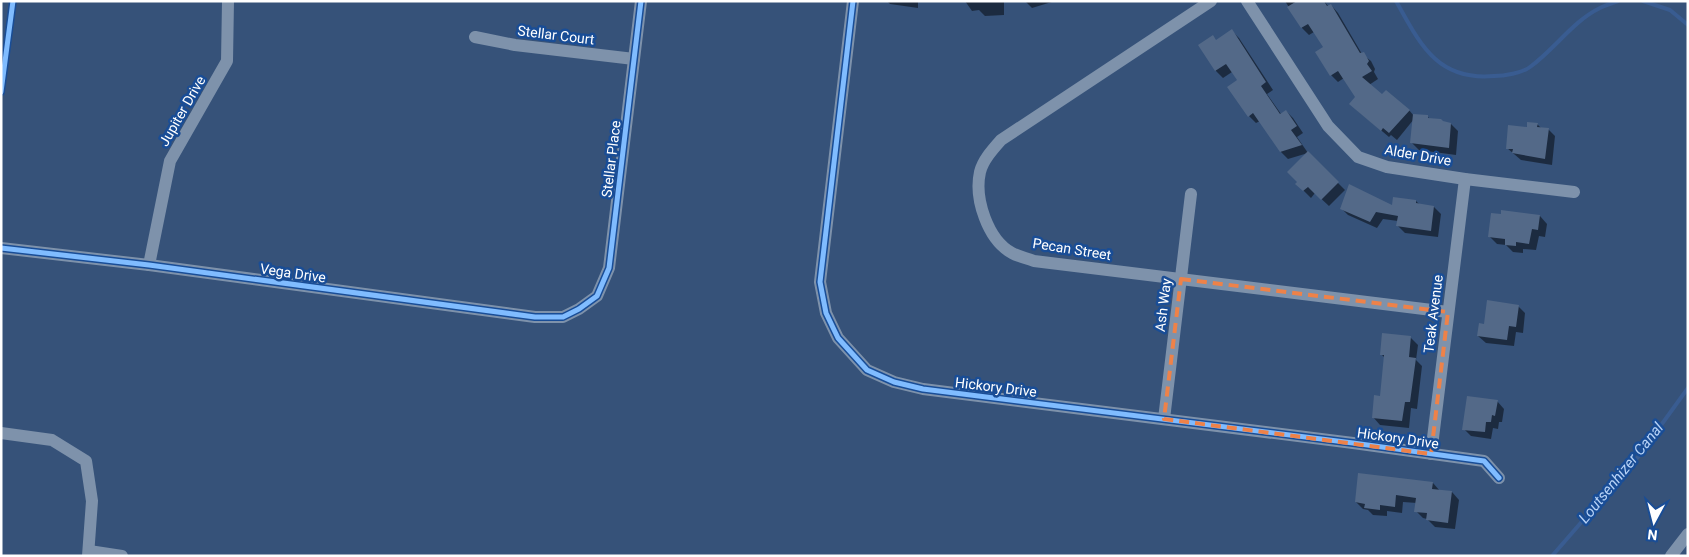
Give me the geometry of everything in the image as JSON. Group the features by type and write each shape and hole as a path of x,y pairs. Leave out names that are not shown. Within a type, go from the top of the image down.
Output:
{"street":[{"name":"Jupiter Drive","path":"148,265 170,162 227,61 228,1"},
{"name":"Stellar Place","path":"579,309 597,296 609,268 641,1"},
{"name":"Hickory Drive","path":"853,1 820,282 826,313 838,338 868,370 894,382 922,389 1484,461 1499,478"},
{"name":"Pecan Street","path":"1211,1 1001,140 988,154 980,171 979,192 982,212 997,240 1012,253 1034,261 1448,312"},
{"name":"Alder Drive","path":"1247,1 1328,126 1358,157 1387,167 1465,179 1574,192"},
{"name":"Stellar Court","path":"475,37 515,45 634,59"},
{"name":"Teak Avenue","path":"1431,454 1465,179"},
{"name":"Ash Way","path":"1164,419 1191,194"},
{"name":"Vega Drive","path":"1,248 148,265 535,317 563,317 579,309"},
{"path":"1,433 52,440 86,461 92,500 89,553 122,556"},
{"path":"1671,556 1688,534"}],"highlighted area":[{"path":"1181,279 1448,312 1431,454 1164,419"}],"building":[{"path":"1297,1 1324,1 1327,6 1331,4 1360,53 1364,52 1369,61 1367,64 1372,71 1362,77 1382,94 1386,90 1410,110 1389,133 1383,128 1381,131 1349,104 1355,97 1338,71 1330,76 1315,52 1323,47 1308,24 1301,28 1287,7"},
{"path":"1232,29 1266,82 1261,86 1280,114 1286,110 1297,126 1291,130 1302,145 1280,152 1253,113 1248,117 1227,87 1237,80 1226,64 1215,71 1198,45 1213,35 1216,40"},
{"path":"1413,114 1428,115 1428,118 1441,119 1451,123 1449,148 1410,143"},
{"path":"1527,122 1538,123 1537,127 1549,128 1545,159 1512,153 1513,149 1506,149 1508,125 1527,127"},
{"path":"1308,151 1339,182 1321,200 1308,187 1303,191 1295,184 1297,182 1287,172"},
{"path":"1349,184 1392,205 1393,197 1416,200 1416,203 1434,206 1431,231 1396,226 1398,216 1376,212 1370,222 1340,209"},
{"path":"1501,210 1540,215 1538,230 1532,229 1529,244 1516,242 1516,246 1505,245 1505,239 1488,237 1491,213 1501,214"},
{"path":"1487,300 1519,305 1516,327 1509,326 1507,340 1477,336 1479,323 1484,324"},
{"path":"1382,333 1411,336 1409,357 1416,358 1410,402 1405,402 1402,421 1372,418 1374,395 1380,396 1384,355 1380,355"},
{"path":"1467,396 1498,400 1495,416 1492,415 1491,422 1486,422 1485,432 1462,430"},
{"path":"1358,473 1433,482 1432,489 1452,491 1448,523 1426,520 1427,513 1414,512 1416,498 1396,495 1395,507 1380,505 1380,510 1364,508 1365,504 1355,502"}],"waterway":[{"name":"Loutsenhizer Canal","path":"1396,1 1413,32 1433,56 1444,66 1474,76 1513,74 1527,69 1581,20 1600,8 1618,1"},
{"name":"Loutsenhizer Canal","path":"1643,1 1670,10 1688,25"},
{"name":"Loutsenhizer Canal","path":"1552,556 1638,457 1688,388"}],"cycle path":[{"path":"1,92 13,1"},
{"path":"1,248 149,265 535,317 563,317 579,309 597,296 609,268 641,1"},
{"path":"853,1 820,282 826,313 838,338 867,370 894,382 923,389 1484,461 1499,478"}]}
